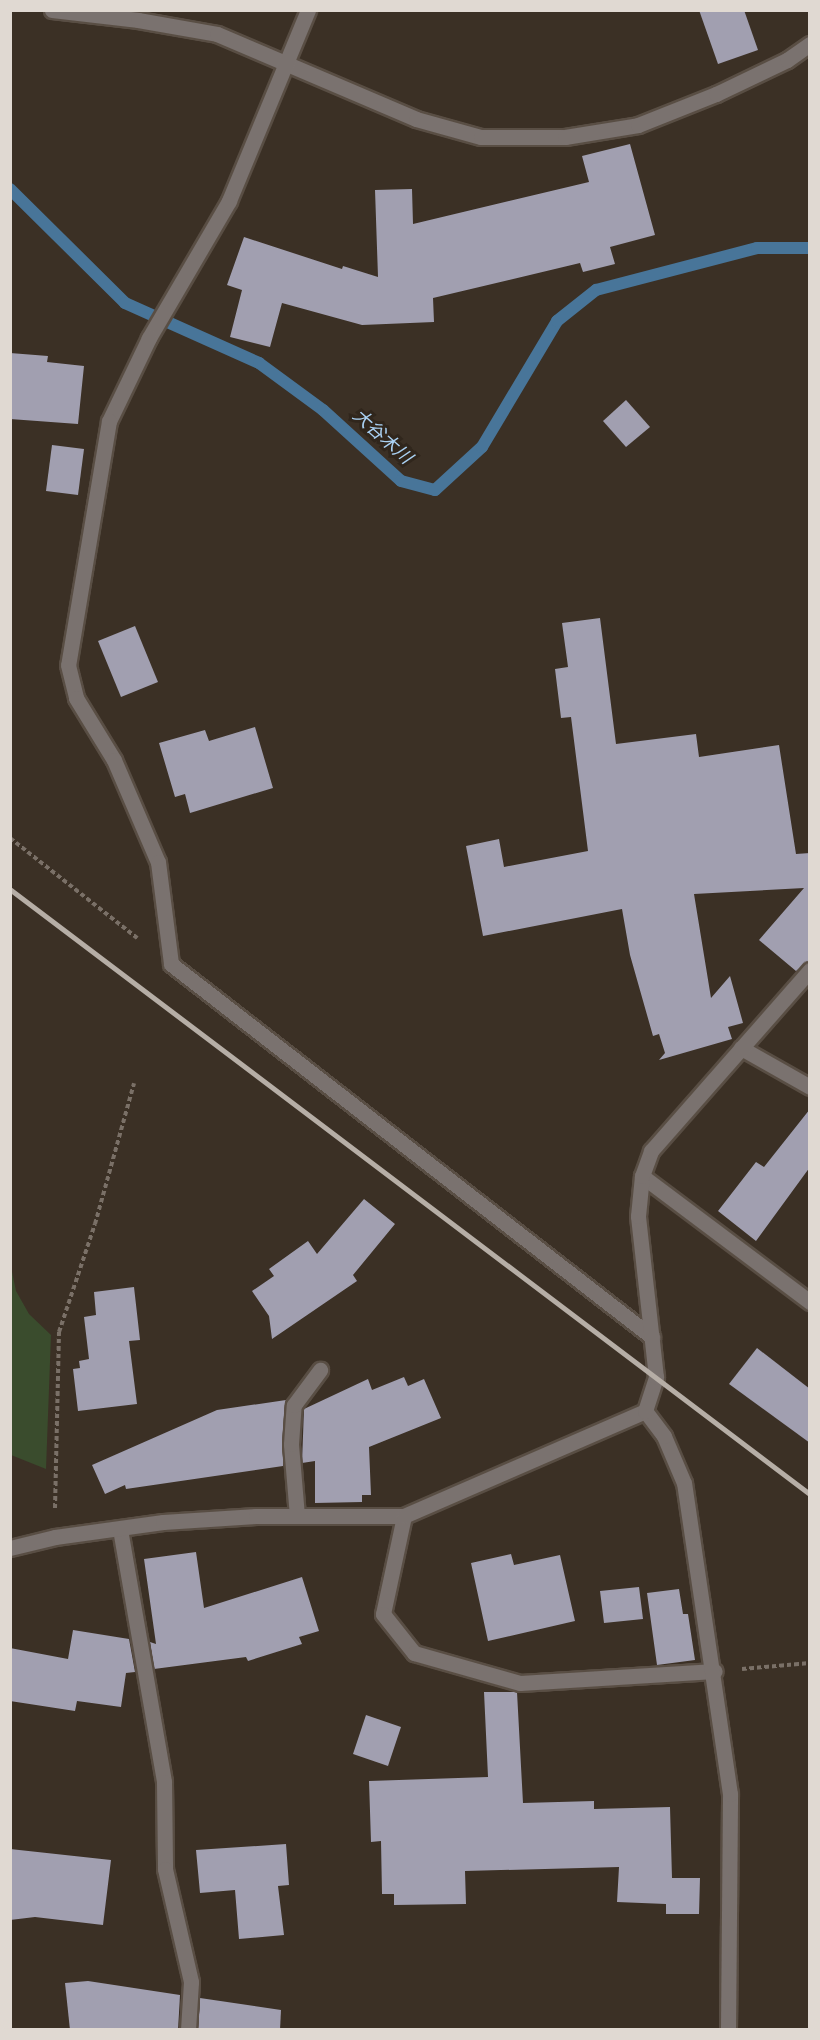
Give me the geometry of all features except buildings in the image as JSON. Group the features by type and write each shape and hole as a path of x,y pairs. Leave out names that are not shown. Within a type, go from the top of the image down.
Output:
{"street":[{"path":"52,10 216,34 416,118 481,137 565,137 638,125 716,94 787,60 810,44"},
{"path":"308,10 229,201 149,338 109,421 69,641 68,665 76,698 114,760 158,862 171,964 652,1338"},
{"path":"10,1548 55,1537 163,1522 297,1516 404,1516 645,1411 656,1377 638,1216 642,1176 651,1151 810,970"},
{"path":"741,1048 810,1087"},
{"path":"642,1176 810,1302"},
{"path":"297,1516 291,1444 294,1405 321,1370"},
{"path":"645,1411 664,1436 684,1483 715,1671 730,1794 728,2030"},
{"path":"404,1516 383,1614 414,1653 520,1683 715,1671"},
{"path":"120,1528 164,1782 165,1869 191,1982 188,2030"}],"path":[{"path":"10,838 171,964"},
{"path":"55,1537 58,1332 95,1224 134,1083"},
{"path":"715,1671 810,1663"}],"green space":[{"path":"10,1262 16,1291 29,1314 51,1335 46,1469 11,1455"}],"waterway":[{"name":"大谷木川","path":"10,189 125,303 259,363 323,410 401,481 435,490 482,447 557,321 596,290 757,248 810,248"}],"railway":[{"path":"10,889 810,1494"}]}
